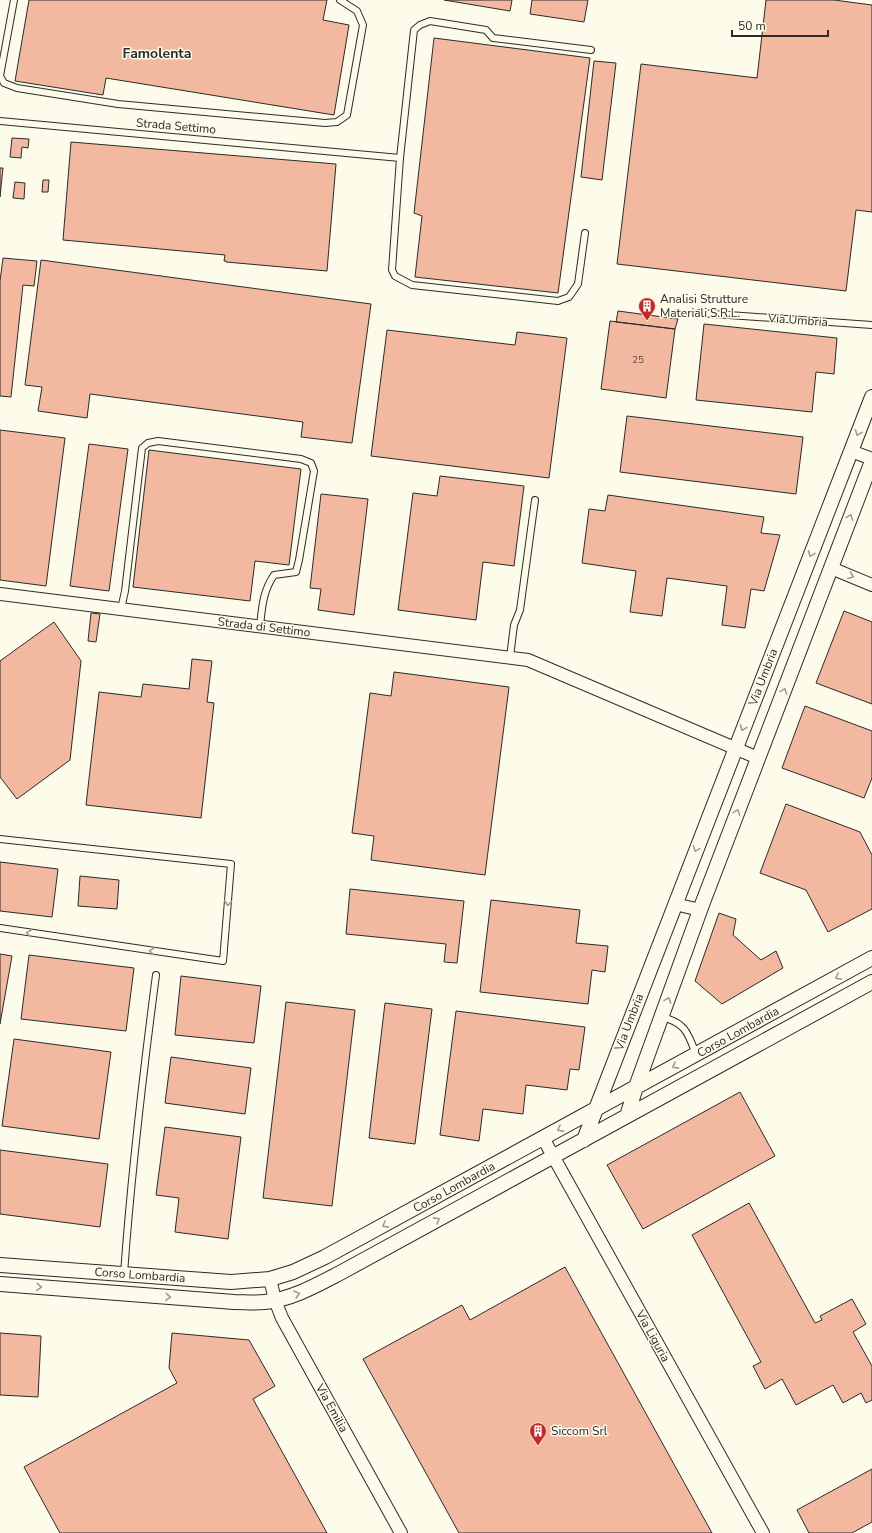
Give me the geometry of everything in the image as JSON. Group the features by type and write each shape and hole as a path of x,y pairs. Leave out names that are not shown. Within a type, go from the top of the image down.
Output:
{"street":[{"name":"Via Umbria","path":"584,1140 594,1110 872,397"},
{"name":"Via Umbria","path":"627,1116 636,1087 700,910 872,460 851,451"},
{"path":"831,568 872,585"},
{"name":"Strada di Settimo","path":"0,594 528,660 758,758"},
{"path":"675,904 700,910"},
{"name":"Corso Lombardia","path":"0,1265 231,1282 270,1279 294,1272 325,1257 872,958"},
{"name":"Corso Lombardia","path":"0,1284 234,1302 263,1302 302,1292 420,1230 872,982"},
{"path":"750,1025 759,1044"},
{"name":"Via Liguria","path":"543,1138 763,1533"},
{"path":"409,1211 420,1230"},
{"name":"Via Emilia","path":"270,1279 275,1300 282,1318 401,1533"}],"lane":[{"path":"14,0 0,76 4,83 16,88 118,104 325,123 337,122 347,115 363,25 357,11 340,0"},
{"path":"585,233 578,284 569,297 558,301 412,285 395,276 392,270 400,158 414,30 420,25 430,21 486,30 493,38 591,50"},
{"name":"Strada Settimo","path":"0,121 350,152 400,158"},
{"name":"Via Umbria","path":"700,313 872,325"},
{"path":"121,609 125,591 142,448 148,443 158,441 302,458 311,463 314,471 296,572 274,575 267,585 262,607 260,626"},
{"path":"510,657 514,625 520,610 535,500"},
{"path":"0,839 231,864 223,961 0,928"},
{"path":"124,1274 128,1205 156,975"},
{"path":"662,1017 676,1021 684,1028 697,1054"}],"building":[{"path":"29,0 327,0 323,20 349,25 334,115 106,78 103,95 15,81"},
{"path":"444,0 512,0 510,11"},
{"path":"532,0 588,0 584,22 530,14"},
{"path":"766,0 834,0 872,5 872,212 856,210 846,291 617,264 641,64 757,78"},
{"path":"434,38 590,58 558,293 415,277 422,216 414,213"},
{"path":"594,61 616,63 602,180 581,177"},
{"path":"12,138 29,139 28,148 22,147 21,158 10,157"},
{"path":"71,142 336,164 327,271 226,262 224,261 225,255 63,240"},
{"path":"0,168 3,168 0,197"},
{"path":"43,180 49,180 48,192 42,192"},
{"path":"15,182 25,183 24,199 13,198"},
{"path":"3,258 37,261 34,286 23,285 11,397 0,396 0,281"},
{"path":"41,260 371,304 352,443 301,437 303,422 90,394 87,418 38,411 42,387 25,385"},
{"name":"Analisi Strutture Materiali S.R.L.","path":"618,311 678,319 675,329 616,322"},
{"path":"610,321 675,329 666,398 601,389"},
{"path":"704,324 837,338 834,374 816,372 812,412 696,400"},
{"path":"387,330 515,345 517,332 567,338 549,478 371,456"},
{"path":"627,416 803,437 796,494 620,472"},
{"path":"0,430 65,438 46,586 0,580"},
{"path":"89,444 128,449 109,591 70,586"},
{"path":"149,450 301,469 289,565 255,561 250,601 133,587"},
{"path":"440,476 524,486 514,566 483,562 476,620 398,610 413,493 437,496"},
{"path":"321,494 368,499 354,615 318,610 321,589 310,588"},
{"path":"608,495 764,517 761,533 780,535 764,591 751,589 745,628 722,625 727,586 667,578 662,616 630,612 636,571 582,563 589,509 605,511"},
{"path":"844,611 872,622 872,704 816,683"},
{"path":"91,613 100,614 96,642 88,641"},
{"path":"54,622 81,661 70,760 17,799 0,777 0,661"},
{"path":"192,659 212,661 207,702 214,703 201,818 86,805 99,692 141,697 143,684 189,689"},
{"path":"394,672 509,687 485,875 371,860 374,836 352,833 370,693 391,696"},
{"path":"805,706 872,731 872,778 864,798 782,768"},
{"path":"786,804 860,832 872,855 872,909 828,932 806,890 760,873"},
{"path":"0,862 58,869 52,917 0,911"},
{"path":"80,876 119,880 117,909 78,906"},
{"path":"350,889 464,901 457,963 444,962 446,944 346,934"},
{"path":"491,900 580,910 576,943 608,946 605,972 592,970 588,1004 480,992"},
{"path":"719,913 736,919 733,935 761,960 776,951 783,968 722,1004 695,981"},
{"path":"0,954 12,956 0,1024"},
{"path":"29,955 134,968 126,1031 21,1019"},
{"path":"181,976 261,986 254,1043 175,1035"},
{"path":"286,1002 355,1010 332,1206 263,1198"},
{"path":"385,1003 432,1009 415,1144 369,1138"},
{"path":"456,1011 585,1027 579,1070 570,1069 567,1090 526,1085 523,1114 483,1109 479,1141 440,1135"},
{"path":"14,1039 111,1052 99,1139 2,1126"},
{"path":"171,1057 251,1068 245,1114 165,1103"},
{"path":"740,1092 775,1156 643,1229 607,1165"},
{"path":"165,1127 241,1137 228,1239 175,1232 179,1198 156,1195"},
{"path":"0,1150 108,1164 100,1227 0,1214"},
{"path":"749,1203 815,1323 822,1320 820,1316 852,1299 866,1324 853,1332 872,1366 872,1400 866,1403 861,1393 843,1403 833,1385 796,1405 782,1379 765,1389 753,1366 761,1362 692,1235"},
{"name":"Siccom Srl","path":"565,1267 712,1533 459,1533 363,1359 462,1305 470,1320"},
{"path":"0,1333 41,1336 38,1397 0,1395"},
{"path":"172,1333 249,1340 275,1386 253,1399 327,1533 60,1533 24,1467 177,1383 169,1368"},
{"path":"872,1469 872,1522 852,1533 809,1533 797,1510"}],"place":[{"name":"Analisi Strutture Materiali S.R.L.","path":"647,321"},
{"name":"Siccom Srl","path":"538,1446"}],"district":[{"name":"Famolenta","path":"157,53"}]}
